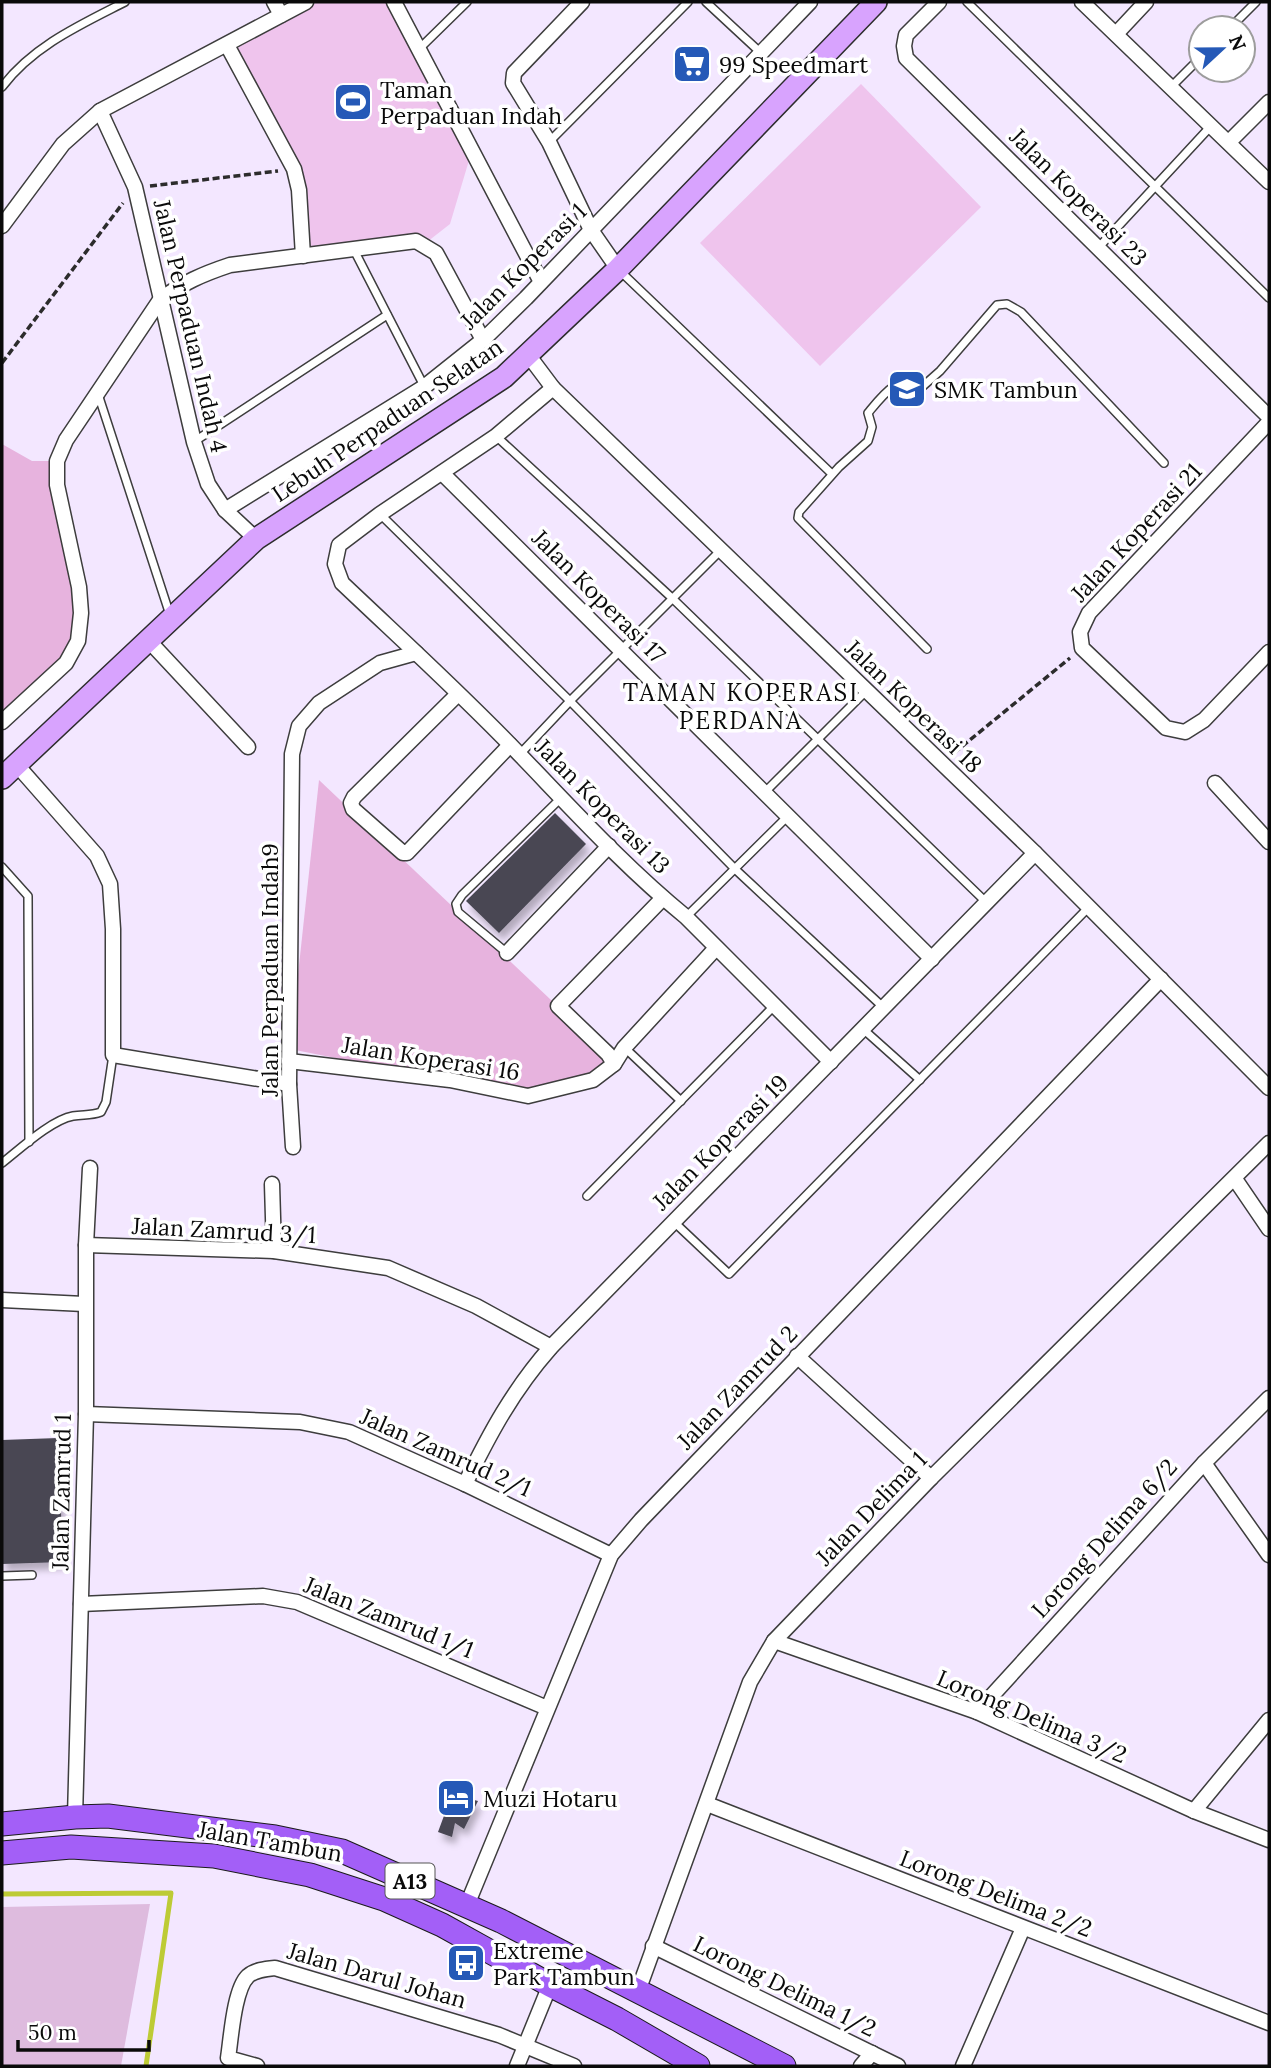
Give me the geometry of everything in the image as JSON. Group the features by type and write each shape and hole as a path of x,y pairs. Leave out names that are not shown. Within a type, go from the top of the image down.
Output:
{"main road":[{"name":"Jalan Tambun","path":"2,1824 108,1816 275,1837 342,1851 467,1905 784,2066"},
{"name":"Jalan Tambun","path":"2,1853 71,1847 214,1856 310,1875 384,1899 442,1925 698,2066"}],"street":[{"path":"2,226 63,144 100,111 227,45 277,8 306,2"},
{"path":"394,2 541,282"},
{"path":"582,2 514,73 513,83 549,142 591,230 618,269"},
{"name":"Jalan Koperasi 1","path":"225,510 424,387 483,340 810,2"},
{"name":"Lebuh Perpaduan Selatan","path":"9,771 256,539 504,377 529,356 618,269 876,2"},
{"name":"Jalan Koperasi 23","path":"939,2 906,35 906,58 1269,417"},
{"path":"1082,2 1269,182"},
{"path":"1116,34 1146,2"},
{"path":"227,45 295,169 303,256"},
{"path":"1229,142 1269,102"},
{"name":"Jalan Perpaduan Indah 4","path":"100,111 135,187 194,442 208,484 225,510 256,539"},
{"path":"2,722 66,663 78,641 81,614 79,587 57,485 57,461 66,440 160,300 181,284 221,268 416,241 436,253 483,340"},
{"name":"Jalan Koperasi 18","path":"529,356 553,388 1035,853 1269,1088"},
{"path":"380,514 496,436 553,388"},
{"name":"Jalan Koperasi 21","path":"1082,648 1080,632 1089,613 1269,422"},
{"name":"Jalan Koperasi 17","path":"442,473 932,959"},
{"name":"Jalan Koperasi 13","path":"380,514 339,545 335,564 342,583 515,750 609,846 686,917 831,1062"},
{"path":"149,641 248,747"},
{"path":"1082,648 1166,728 1185,732 1204,720 1269,652"},
{"name":"Jalan Perpaduan Indah9","path":"293,1147 289,1084 292,754 299,726 319,703 380,663 416,653"},
{"path":"458,694 355,796 351,803 353,809 403,853 407,853 515,750"},
{"path":"9,771 97,856 110,884 113,929 113,1055 289,1084"},
{"path":"1215,783 1269,842"},
{"path":"507,953 609,846"},
{"name":"Jalan Koperasi 19","path":"465,1484 494,1425 531,1369 1035,853"},
{"path":"614,1063 558,1006 663,898"},
{"name":"Jalan Koperasi 16","path":"289,1061 450,1080 528,1096 593,1080 614,1063 624,1048 716,948"},
{"name":"Jalan Zamrud 2","path":"467,1905 611,1555 797,1356 1161,979"},
{"name":"Jalan Delima 1","path":"638,1991 750,1682 774,1641 931,1478 1269,1143"},
{"name":"Jalan Zamrud 1","path":"75,1817 86,1415 84,1304 90,1168"},
{"path":"1235,1179 1269,1229"},
{"path":"272,1184 274,1251"},
{"name":"Jalan Zamrud 3/1","path":"86,1245 274,1251 388,1268 476,1306 551,1347"},
{"path":"2,1300 84,1304"},
{"path":"797,1356 931,1478"},
{"name":"Lorong Delima 6/2","path":"976,1712 1204,1463 1269,1398"},
{"name":"Jalan Zamrud 2/1","path":"86,1415 300,1422 349,1432 465,1484 611,1555"},
{"path":"1204,1463 1269,1555"},
{"name":"Jalan Zamrud 1/1","path":"81,1604 263,1596 297,1602 547,1707"},
{"name":"Lorong Delima 3/2","path":"774,1641 976,1712 1194,1811 1269,1840"},
{"path":"1194,1811 1269,1720"},
{"name":"Lorong Delima 2/2","path":"707,1804 1269,2023"},
{"path":"963,2066 1023,1928"},
{"name":"Lorong Delima 1/2","path":"653,1946 898,2066"},
{"name":"Jalan Darul Johan","path":"257,2066 228,2058 240,1987 248,1976 260,1970 275,1968 356,1990 526,2045 574,2066"},
{"path":"517,2066 550,1985"},
{"path":"861,2066 872,2053"}],"lane":[{"path":"2,88 17,68 54,39 125,2"},
{"path":"419,48 467,2"},
{"path":"549,142 688,2"},
{"path":"706,2 761,53"},
{"path":"967,2 1269,298"},
{"path":"1171,88 1187,71"},
{"path":"1098,248 1211,126"},
{"path":"354,250 424,387"},
{"path":"618,269 832,474"},
{"path":"927,649 798,518 804,505 832,474 868,441 872,427 868,413 892,388 904,381 914,381 922,387 940,371 997,306 1007,304 1021,312 1164,463"},
{"path":"194,442 387,315"},
{"path":"97,393 172,620"},
{"path":"496,436 672,598 987,903"},
{"path":"380,514 570,701 736,870 884,1009"},
{"path":"515,750 570,701 721,550"},
{"path":"765,792 866,691"},
{"path":"507,953 458,912 456,904 561,798"},
{"path":"686,917 787,817"},
{"path":"2,867 28,896 29,1142"},
{"path":"673,1221 729,1274 1090,907"},
{"path":"587,1196 775,1005"},
{"path":"863,1029 920,1080"},
{"path":"624,1048 681,1101"},
{"path":"2,1163 59,1122 73,1116 89,1116 101,1112 106,1102 113,1055"},
{"path":"2,1576 33,1575"}],"path":[{"path":"940,764 1082,648"}],"shaded area":[{"name":"Taman Perpaduan Indah","path":"318,2 388,2 470,157 450,224 427,242 308,250 304,189 235,46"},
{"path":"861,84 981,207 820,366 700,243"},
{"path":"2,444 32,461 57,461 78,580 78,641 2,722"},
{"path":"319,780 608,1054 601,1073 528,1096 290,1049"},
{"path":"150,1904 121,2066 2,2066 2,1907"}],"building":[{"path":"555,813 586,844 499,933 466,901"},
{"path":"58,1438 63,1562 2,1564 2,1440"},
{"path":"452,1794 478,1801 464,1829 455,1823 452,1837 438,1832"}],"waterway":[{"path":"2,1894 171,1893 146,2066"}],"place":[{"name":"99 Speedmart","path":"692,64"},
{"name":"Taman Perpaduan Indah","path":"353,102"},
{"name":"SMK Tambun","path":"907,389"},
{"name":"Muzi Hotaru","path":"456,1798"},
{"name":"Extreme Park Tambun","path":"466,1963"}],"district":[{"name":"TAMAN KOPERASI PERDANA","path":"741,706"}]}
